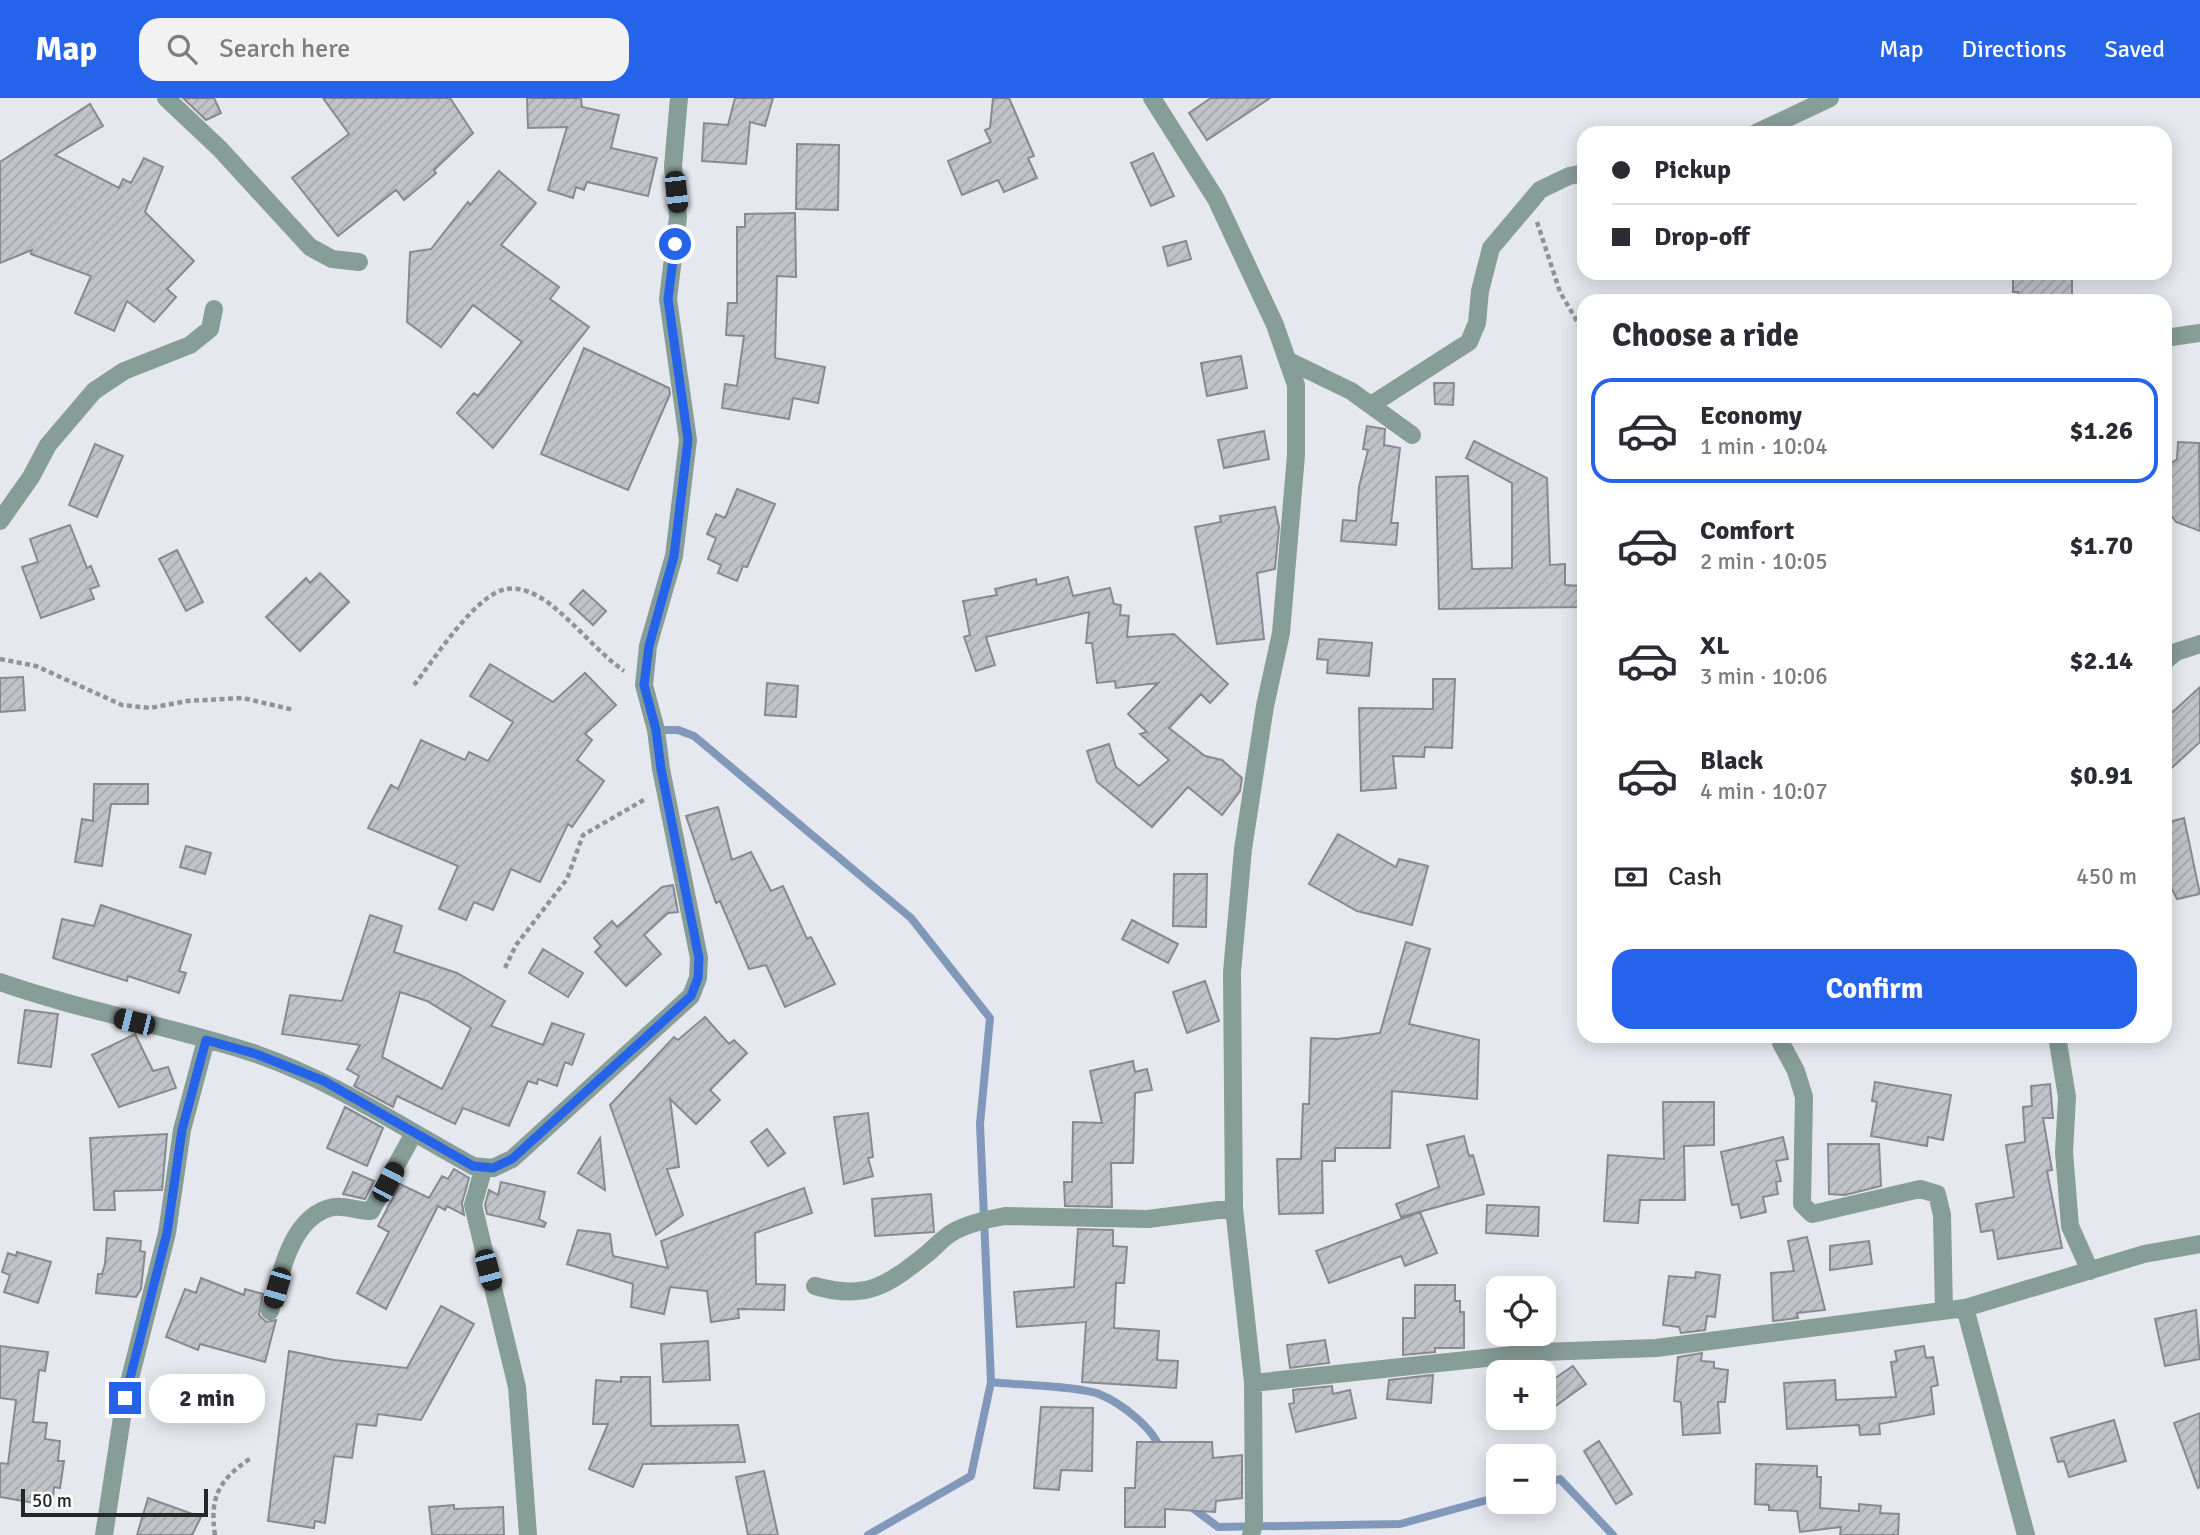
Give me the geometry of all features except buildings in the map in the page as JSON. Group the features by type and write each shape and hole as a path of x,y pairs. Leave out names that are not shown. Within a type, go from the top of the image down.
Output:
{"street":[{"path":"166,98 220,149 310,247 332,259 359,262"},
{"path":"0,982 62,1004 256,1054 324,1081 473,1166 493,1168 512,1159 691,996 698,978 699,958 656,730 644,685 649,646 674,556 688,440 668,299 678,217 673,166 679,98"},
{"path":"1152,98 1216,199 1289,361 1296,385 1298,421 1282,633 1265,706 1243,849 1232,972 1234,1208 1253,1383 1254,1524 1251,1535"},
{"path":"1771,126 1830,98"},
{"path":"1371,405 1469,342 1476,323 1491,248 1540,190 1577,174"},
{"path":"1,514 31,477 48,445 94,391 124,370 190,345 210,329 214,309"},
{"path":"2172,337 2200,333"},
{"path":"1289,361 1351,391 1412,435"},
{"path":"2172,655 2200,644"},
{"path":"104,1535 125,1398 167,1233 182,1130 206,1040"},
{"path":"1781,1043 1796,1071 1804,1097 1802,1204 1812,1214 1920,1189 1937,1194 1942,1215 1944,1310"},
{"path":"2058,1043 2067,1097 2064,1152 2070,1226 2090,1271"},
{"path":"270,1311 291,1247 309,1221 336,1206 371,1211 414,1133"},
{"path":"484,1167 473,1205 517,1387 528,1535"},
{"path":"815,1286 842,1294 866,1291 893,1280 953,1232 984,1220 1005,1216 1148,1219 1234,1208"},
{"path":"1253,1383 1541,1352 1656,1348 1965,1308 2144,1254 2200,1244"},
{"path":"1965,1308 2026,1535"}],"path":[{"path":"1530,202 1560,292 1577,321"},
{"path":"414,685 480,603 507,589 530,592 555,608 598,650 644,685"},
{"path":"0,659 36,666 122,705 150,708 187,701 243,698 294,710"},
{"path":"505,968 516,945 567,879 583,835 611,822 665,787"},
{"path":"215,1535 213,1520 220,1484 251,1458"}],"waterway":[{"path":"656,730 678,730 694,736 911,918 990,1018 980,1124 991,1382 971,1476 868,1535"},
{"path":"991,1382 1063,1387 1099,1394 1136,1417 1157,1442 1161,1451"},
{"path":"1556,1480 1560,1479 1613,1535"},
{"path":"1190,1506 1218,1527 1400,1524 1486,1500"}],"route":[{"path":"125,1398 167,1233 182,1130 206,1040 256,1054 324,1081 473,1166 493,1168 512,1159 560,1114 607,1076 635,1044 691,996 698,978 699,958 661,769 656,730 644,685 649,646 674,556 683,500 688,440 668,299 675,244"}]}
